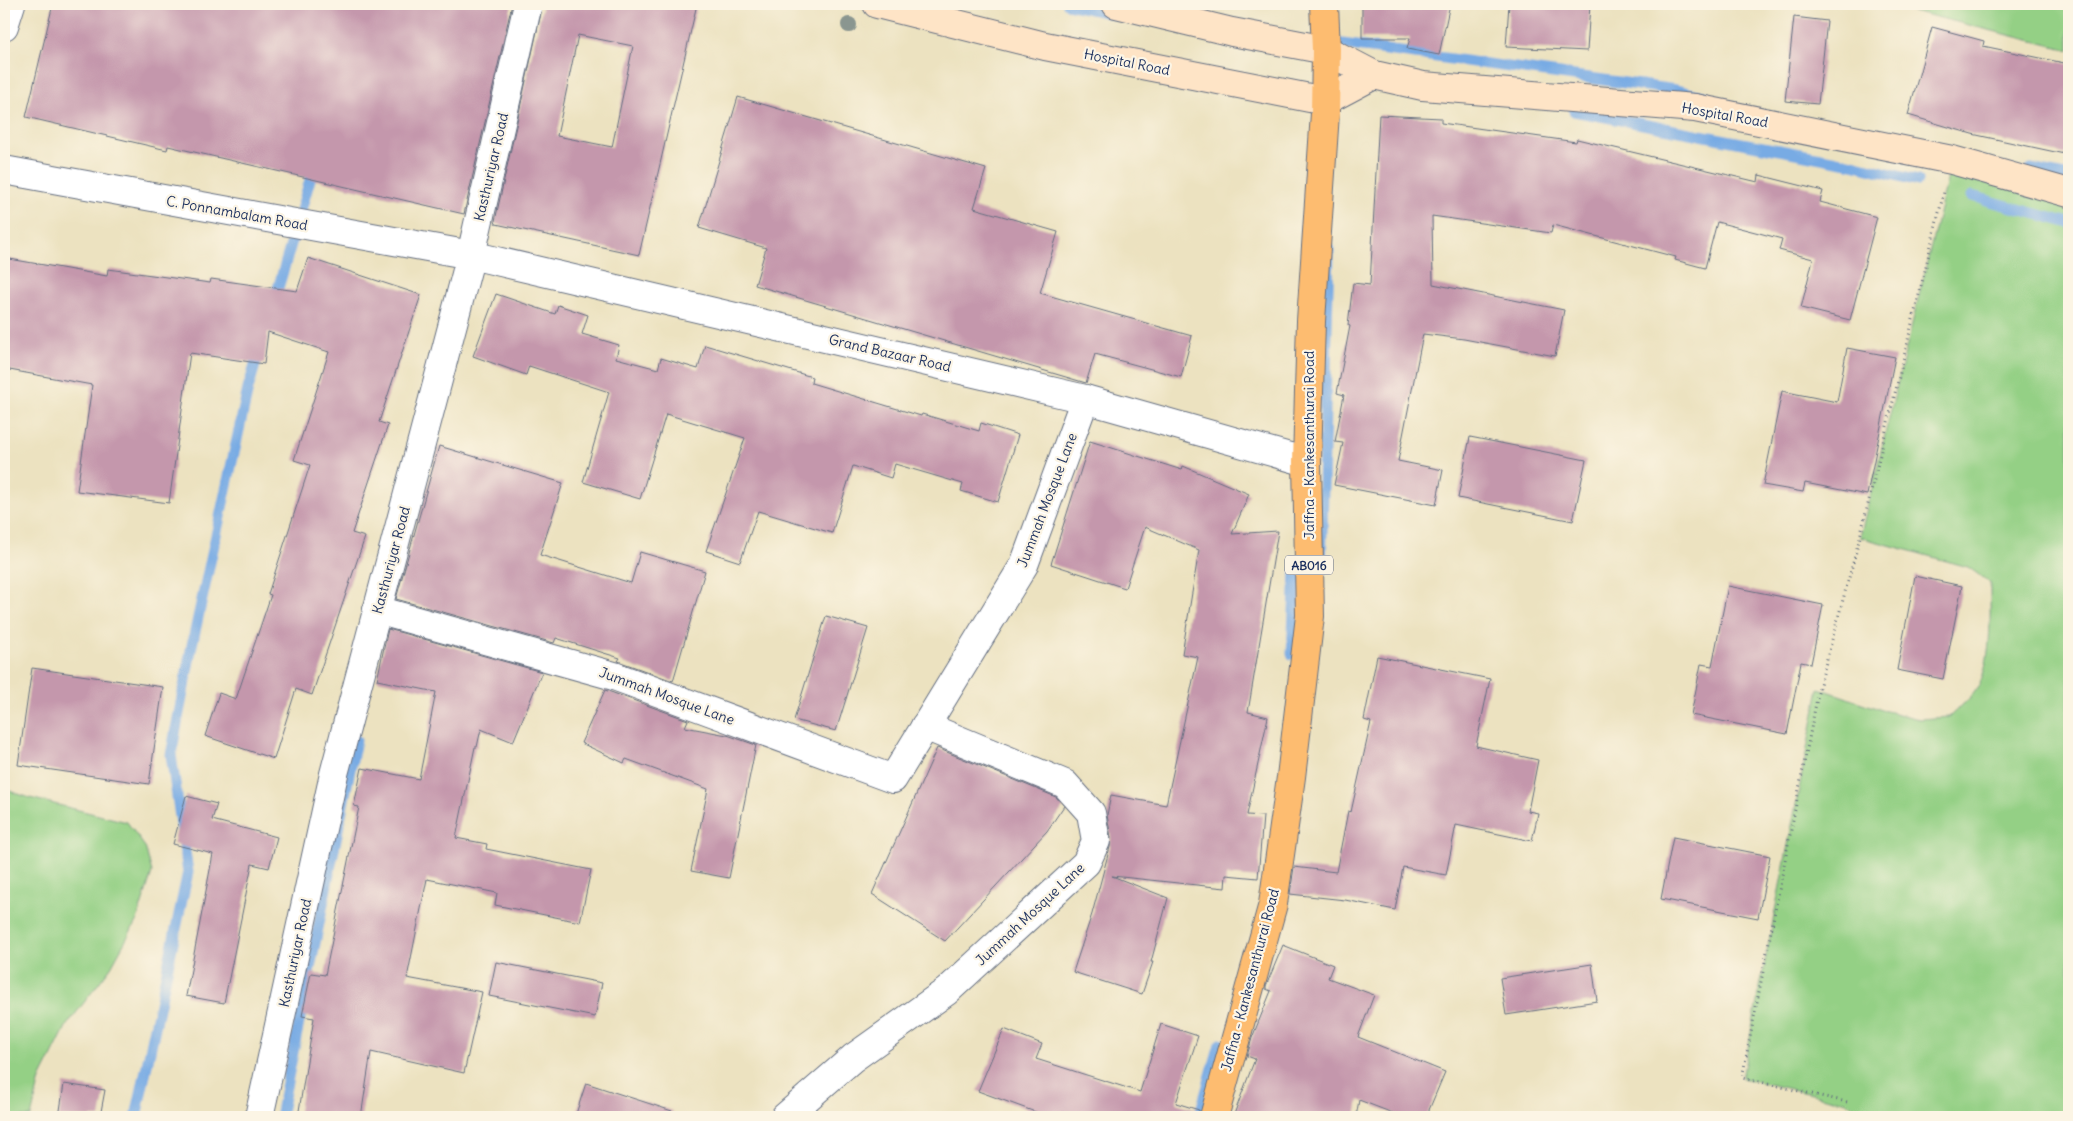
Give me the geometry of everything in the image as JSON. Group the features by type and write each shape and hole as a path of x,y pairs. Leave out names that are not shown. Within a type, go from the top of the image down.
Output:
{"main road":[{"name":"Jaffna - Kankesanthurai Road","path":"1214,1117 1273,904 1310,616 1307,462 1311,320 1325,101 1326,50 1324,4"}],"street":[{"path":"4,26 11,4"},
{"name":"Kasthuriyar Road","path":"259,1117 334,774 471,255 528,4"},
{"name":"Hospital Road","path":"878,4 1045,46 1325,101"},
{"name":"Hospital Road","path":"1116,4 1232,32 1326,50 1374,76 1423,86 1695,108 1952,160 2069,192"},
{"path":"1325,101 1374,76"},
{"name":"C. Ponnambalam Road","path":"4,170 471,255"},
{"name":"Grand Bazaar Road","path":"471,255 1085,399 1307,462"},
{"name":"Jummah Mosque Lane","path":"377,610 614,676 893,779 1024,565 1085,399"},
{"name":"Jummah Mosque Lane","path":"785,1117 853,1058 947,991 1086,863 1096,841 1091,813 1065,784 925,726"}],"path":[{"path":"1847,1102 1742,1078 1819,688 1860,537 1952,160"}],"green space":[{"path":"1884,4 2069,4 2069,50"},
{"path":"1952,160 2069,193 2069,1117 1869,1117 1847,1102 1742,1078 1819,688 1882,710 1919,719 1949,717 1974,693 1985,670 1990,625 1990,583 1968,567 1860,537"},
{"path":"4,789 30,798 127,822 145,847 152,872 137,920 111,967 67,1025 40,1079 31,1117 4,1117"}],"building":[{"path":"53,4 512,4 464,214 168,146 167,150 26,117"},
{"path":"543,4 697,4 639,255 496,224 495,221","holes":["578,35 633,46 612,147 557,136"]},
{"path":"1362,4 1450,4 1439,55 1407,49 1410,38 1362,38"},
{"path":"1509,4 1590,4 1587,51 1506,47"},
{"path":"1794,17 1827,21 1818,104 1785,101"},
{"path":"1932,27 1984,41 1983,46 2069,64 2069,155 1972,134 1908,115"},
{"path":"738,97 986,169 974,208 1058,232 1040,293 1192,336 1181,377 1095,354 1086,383 755,285 766,248 699,228"},
{"path":"1379,115 1441,118 1441,123 1576,142 1577,139 1758,182 1759,175 1823,191 1820,202 1877,217 1850,320 1801,308 1813,259 1779,250 1782,239 1717,222 1705,268 1675,260 1676,257 1553,225 1551,233 1432,216 1433,284 1564,310 1555,356 1464,339 1423,334 1398,461 1443,470 1436,505 1334,485 1343,443 1335,442 1344,395 1337,393 1350,326 1348,325 1353,283 1370,285"},
{"path":"4,258 107,276 108,269 210,283 211,279 297,291 308,258 421,295 379,422 388,425 352,533 365,537 312,695 296,689 274,759 205,736 219,693 236,699 271,595 268,594 310,465 294,460 329,352 268,332 264,364 190,353 169,503 77,491 92,385 4,369"},
{"path":"496,294 555,314 558,305 588,315 582,334 619,345 616,358 658,369 661,358 698,369 705,345 812,377 811,383 921,416 922,414 979,431 981,423 1018,435 998,502 961,491 963,484 895,464 891,478 853,466 832,533 758,511 740,562 706,551 745,438 666,414 640,499 583,482 609,392 529,366 526,375 473,356"},
{"path":"1847,348 1895,357 1867,495 1805,483 1803,492 1763,485 1782,391 1837,402"},
{"path":"1470,437 1586,460 1573,521 1458,498"},
{"path":"1090,441 1182,470 1183,466 1249,494 1232,534 1278,531 1248,712 1268,717 1247,815 1263,816 1258,878 1226,875 1225,888 1112,876 1168,898 1151,962 1153,962 1142,994 1073,972 1092,914 1110,847 1111,838 1107,815 1111,795 1166,805 1198,657 1182,654 1199,550 1145,527 1125,588 1051,564"},
{"path":"439,446 563,483 540,555 631,583 640,552 705,571 673,681 618,661 620,658 556,638 554,643 396,599"},
{"path":"1915,576 1962,586 1943,679 1897,670"},
{"path":"1728,586 1823,605 1811,664 1801,662 1787,734 1691,715 1701,664 1712,666"},
{"path":"826,616 868,628 836,731 794,720"},
{"path":"388,629 542,672 513,742 481,729 477,747 475,747 456,838 487,844 486,849 591,870 580,922 495,905 497,893 427,879 407,978 482,992 464,1073 371,1052 361,1117 298,1117 314,1018 302,1016 311,973 325,975 359,807 354,806 362,768 419,779 436,692 377,680"},
{"path":"1377,656 1490,679 1476,746 1538,760 1528,811 1538,813 1532,841 1456,825 1446,875 1403,867 1395,910 1345,900 1290,894 1294,867 1336,872 1348,811 1351,812 1371,722 1364,720"},
{"path":"32,668 163,687 149,784 18,765"},
{"path":"605,690 688,720 685,727 727,735 756,745 729,878 691,871 708,789 626,759 624,763 581,743"},
{"path":"937,748 1056,797 1064,806 1047,831 945,941 872,894"},
{"path":"186,796 217,804 212,820 277,837 269,868 252,864 224,1003 186,996 213,854 173,844"},
{"path":"1673,837 1770,856 1758,918 1661,899"},
{"path":"1283,945 1333,965 1328,978 1374,995 1358,1037 1445,1072 1426,1117 1403,1117 1359,1100 1356,1117 1233,1117 1255,1059 1247,1056 1252,1038 1271,991 1266,989 1266,986"},
{"path":"496,962 602,983 595,1017 489,996"},
{"path":"1592,964 1597,1001 1506,1015 1500,978"},
{"path":"1161,1024 1198,1036 1176,1103 1199,1110 1198,1117 1049,1117 978,1091 1004,1029 1042,1044 1036,1059 1140,1092"},
{"path":"586,1083 672,1111 671,1117 575,1117"},
{"path":"64,1084 105,1090 100,1117 59,1117"}],"waterway":[{"path":"1068,4 1119,15"},
{"path":"1335,40 1335,43 1676,90 1707,97"},
{"path":"1574,111 1853,164 1918,181"},
{"path":"274,302 314,166"},
{"path":"2031,169 2069,177"},
{"path":"1972,196 2069,223"},
{"path":"1321,571 1329,249"},
{"path":"136,1117 188,872 171,755 192,645 248,389 260,348"},
{"path":"1292,654 1296,570"},
{"path":"280,1117 356,740"},
{"path":"1199,1117 1220,1044"}]}
